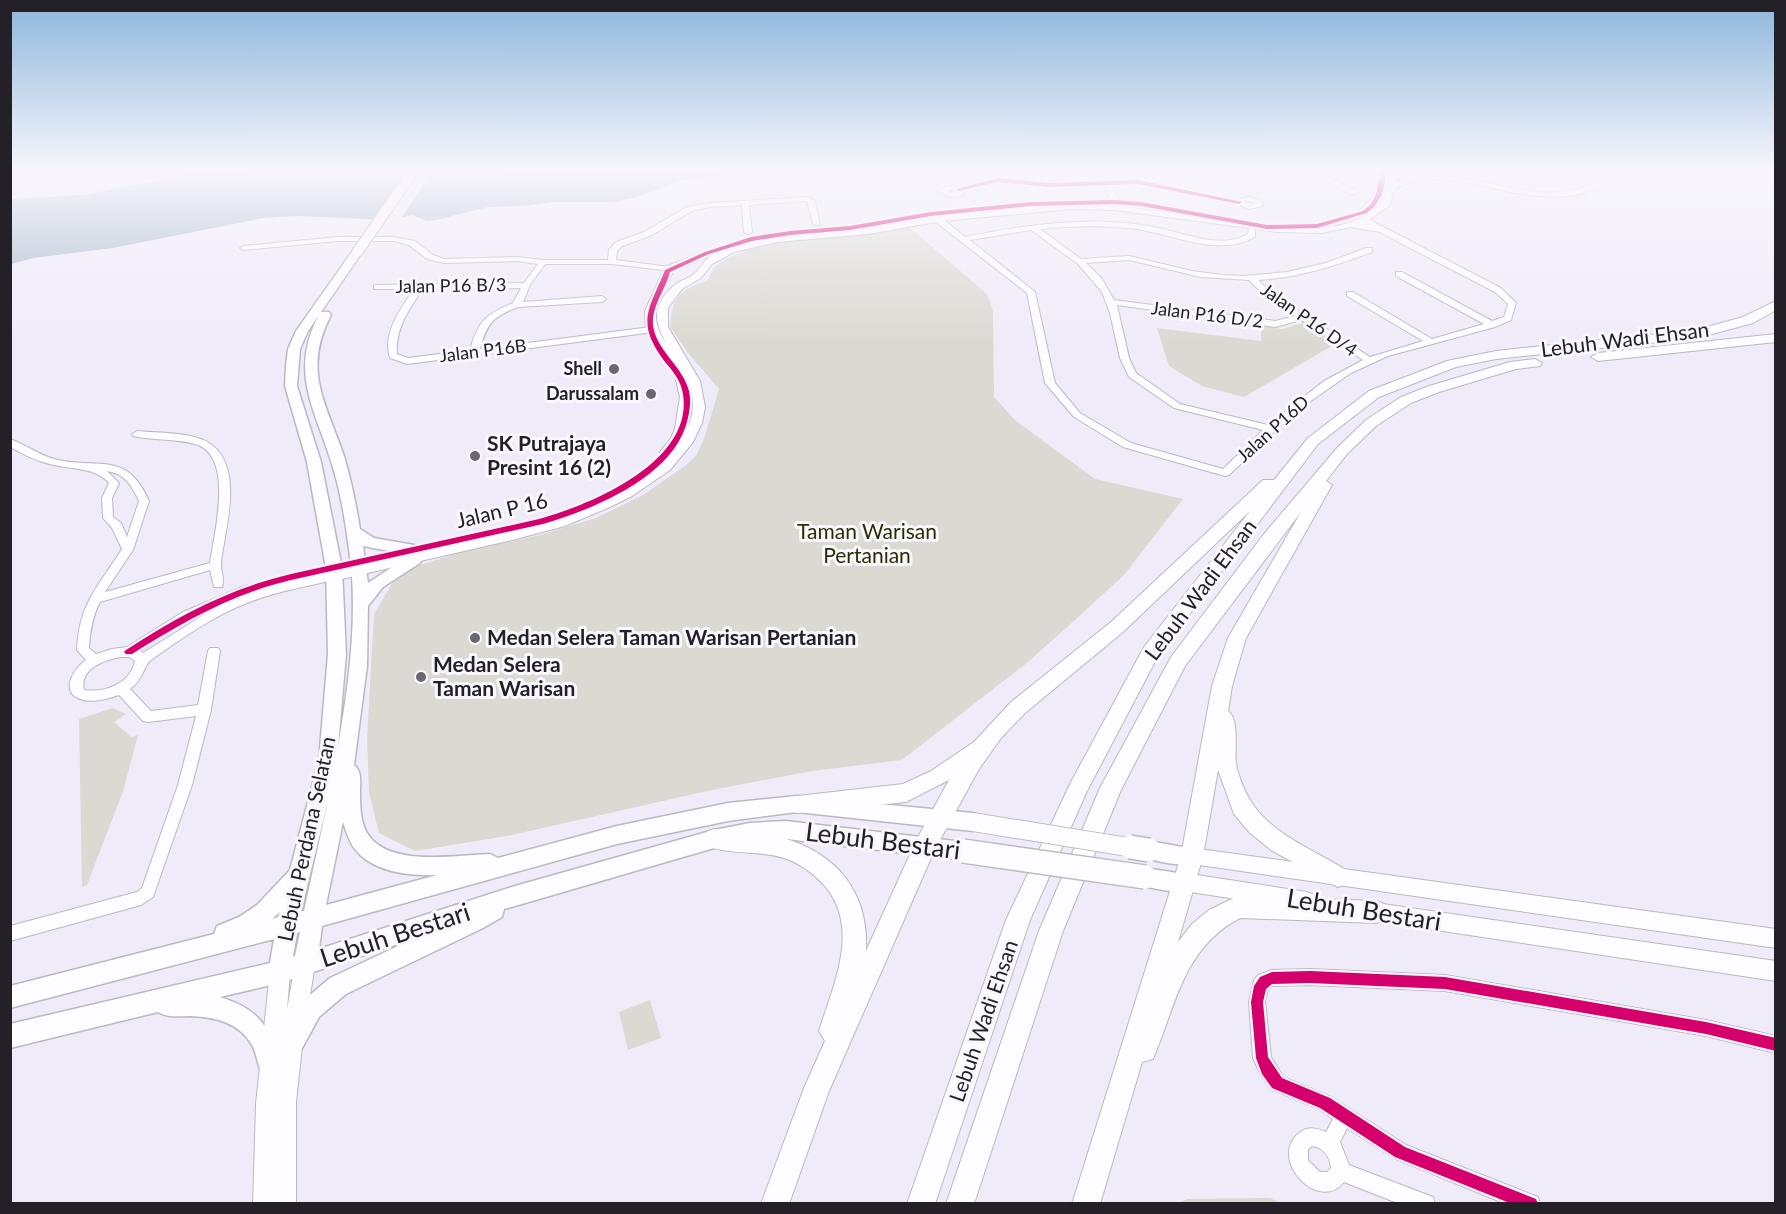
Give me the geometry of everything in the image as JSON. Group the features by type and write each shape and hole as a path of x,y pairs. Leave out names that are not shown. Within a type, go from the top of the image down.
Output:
{"main road":[{"name":"Lebuh Perdana Selatan","path":"305,964 311,919 349,750 360,650 359,566 353,531 339,465 312,389 309,361 311,345 318,325 377,229"},
{"name":"Lebuh Perdana Selatan","path":"280,972 287,925 328,760 337,654 333,572 314,462 291,386 294,349 302,331 380,229"},
{"name":"Lebuh Wadi Ehsan","path":"921,1203 1018,920 1078,788 1151,652 1313,441 1374,394 1452,364 1496,355 1697,334 1748,320 1776,305"},
{"name":"Lebuh Wadi Ehsan","path":"960,1203 1051,931 1111,788 1179,662 1270,538 1342,452 1371,423 1406,400 1434,388 1515,365 1710,347 1776,338"},
{"path":"775,1203 817,1088 925,846 938,818 984,745 1003,721 1100,642 1165,585 1313,441"},
{"path":"1086,1203 1192,856 1222,686 1237,638 1342,452"},
{"path":"353,531 370,543 414,555"},
{"path":"360,605 377,583 414,555"},
{"path":"1222,686 1226,765 1242,807 1257,825 1279,843 1338,877"},
{"path":"796,804 906,794 938,777 984,745"},
{"path":"349,750 353,823 360,842 379,858 402,865 520,862"},
{"name":"Lebuh Bestari","path":"10,997 311,919 617,835 717,814 796,804 973,822 1192,856"},
{"name":"Lebuh Bestari","path":"10,1036 280,972 515,896 714,839 750,832 786,830 925,846 1184,882"},
{"path":"714,839 780,847 798,852 838,882 851,906 855,928 854,951 817,1088"},
{"path":"115,968 240,928 270,909 300,869"},
{"path":"291,1046 311,1009 338,986 475,921 515,896"},
{"path":"1086,1203 1181,954 1207,923 1221,914 1238,908 1376,912"},
{"path":"135,1005 198,1005 224,1009 247,1021 260,1038 271,1068"}],"street":[{"path":"612,262 614,250 619,244 655,229"},
{"name":"Jalan P 16","path":"668,272 707,253 751,239 842,229"},
{"name":"Jalan P 16","path":"94,661 113,653 129,652 187,615 246,590 570,521 628,494 676,456 694,429 700,400 695,381 662,325 661,312 668,297 687,280 696,277 700,270 712,260 733,249 792,237 877,229"},
{"name":"Jalan P16D","path":"950,229 1031,292 1050,383 1077,415 1127,445 1225,473 1268,428 1303,398 1369,360 1492,326"},
{"path":"964,239 1029,229"},
{"path":"1034,229 1078,262 1103,286 1112,302 1132,375 1177,406 1268,428"},
{"path":"1154,229 1226,243 1247,239 1252,235 1252,229"},
{"name":"Jalan P 16","path":"1252,229 1303,231 1315,229"},
{"path":"1374,229 1382,230 1498,290 1512,303 1508,318 1492,326 1399,274"},
{"path":"244,248 338,239 394,239 412,243 430,257 439,260 517,259 543,262 612,262 668,272"},
{"path":"1078,262 1130,258 1200,275 1251,278 1318,268 1338,263 1369,250"},
{"path":"517,305 526,285 543,262"},
{"path":"684,265 694,266 700,270"},
{"path":"668,272 672,280 687,280"},
{"path":"651,330 650,311 668,272"},
{"name":"Jalan P16 D/4","path":"1251,278 1270,296 1369,360"},
{"name":"Jalan P16 B/3","path":"377,287 526,285"},
{"name":"Jalan P16B","path":"420,287 403,310 391,344 393,356 407,361 651,330"},
{"path":"1350,294 1431,342"},
{"path":"474,352 481,327 486,320 517,305 602,299"},
{"name":"Jalan P16 D/2","path":"1112,302 1275,324 1301,317"},
{"name":"Jalan P 16","path":"414,555 565,515 622,489 656,462 677,439 684,422 686,397 681,375 651,330"},
{"path":"137,434 204,443 221,459 226,480 215,565 218,584"},
{"path":"10,442 54,462 117,469 138,485 144,501 127,549 87,611 82,640 83,650 94,661 79,675 75,682 76,689 81,694 98,696 121,688 148,717 204,710"},
{"path":"88,467 108,474 114,483"},
{"path":"127,549 117,526 108,518 107,498 114,483 130,477"},
{"path":"117,526 128,525 138,520"},
{"path":"94,599 215,565"},
{"name":"Jalan P 16","path":"121,688 138,674 141,660 195,624 242,600 333,572"},
{"path":"10,933 141,898 148,892 185,785 204,710 214,651"},
{"path":"129,652 141,660"},
{"name":"Lebuh Bestari","path":"1192,856 1776,939"},
{"name":"Lebuh Bestari","path":"1184,882 1776,971"},
{"path":"284,1203 285,1102 291,1046 305,964"},
{"path":"265,1203 267,1114 280,972"},
{"path":"1531,1203 1400,1152 1325,1103 1277,1083 1262,1058 1257,1002 1260,986 1264,981 1272,978 1310,977 1445,983 1706,1028 1776,1045"},
{"path":"1329,1144 1344,1116"},
{"path":"1316,1137 1329,1144 1338,1156 1340,1171 1337,1177 1326,1183 1311,1179 1300,1166 1297,1150 1304,1140 1316,1137"},
{"path":"1340,1171 1426,1203"}],"green space":[{"name":"Taman Warisan Pertanian","path":"892,229 911,229 987,294 993,311 994,397 1016,421 1095,479 1183,499 1124,575 1028,662 902,760 812,771 712,790 507,836 415,851 379,833 369,793 367,739 374,614 393,582 417,566 458,553 540,535 596,518 643,495 685,466 696,456 704,439 719,389 688,353 670,327 675,301 679,296 708,280 715,267 747,250 792,241"},
{"path":"1303,323 1337,343 1244,397 1202,386 1169,366 1157,328 1261,341 1261,326 1282,329"},
{"path":"113,708 126,714 114,722 131,737 138,735 123,791 87,885 82,887 79,719"},
{"path":"650,1000 661,1038 628,1050 619,1012"},
{"path":"1270,1198 1280,1203 1179,1203 1187,1199"}],"water":[{"path":"10,229 210,229 113,248 34,258 11,264"}],"cycle path":[{"path":"129,652 200,610 256,586 540,522 597,502 615,492 650,469 676,441 683,425 687,408 683,383 656,344 650,323 652,308 667,271 707,253 751,239 842,229"},
{"path":"1531,1204 1400,1152 1325,1103 1277,1083 1262,1058 1257,1002 1260,986 1264,981 1272,978 1310,977 1445,983 1706,1028 1776,1045"}],"place":[{"name":"Shell","path":"614,369"},
{"name":"Darussalam","path":"651,394"},
{"name":"SK Putrajaya Presint 16 (2)","path":"475,456"},
{"name":"Medan Selera Taman Warisan Pertanian","path":"475,638"},
{"name":"Medan Selera Taman Warisan","path":"421,677"}]}
